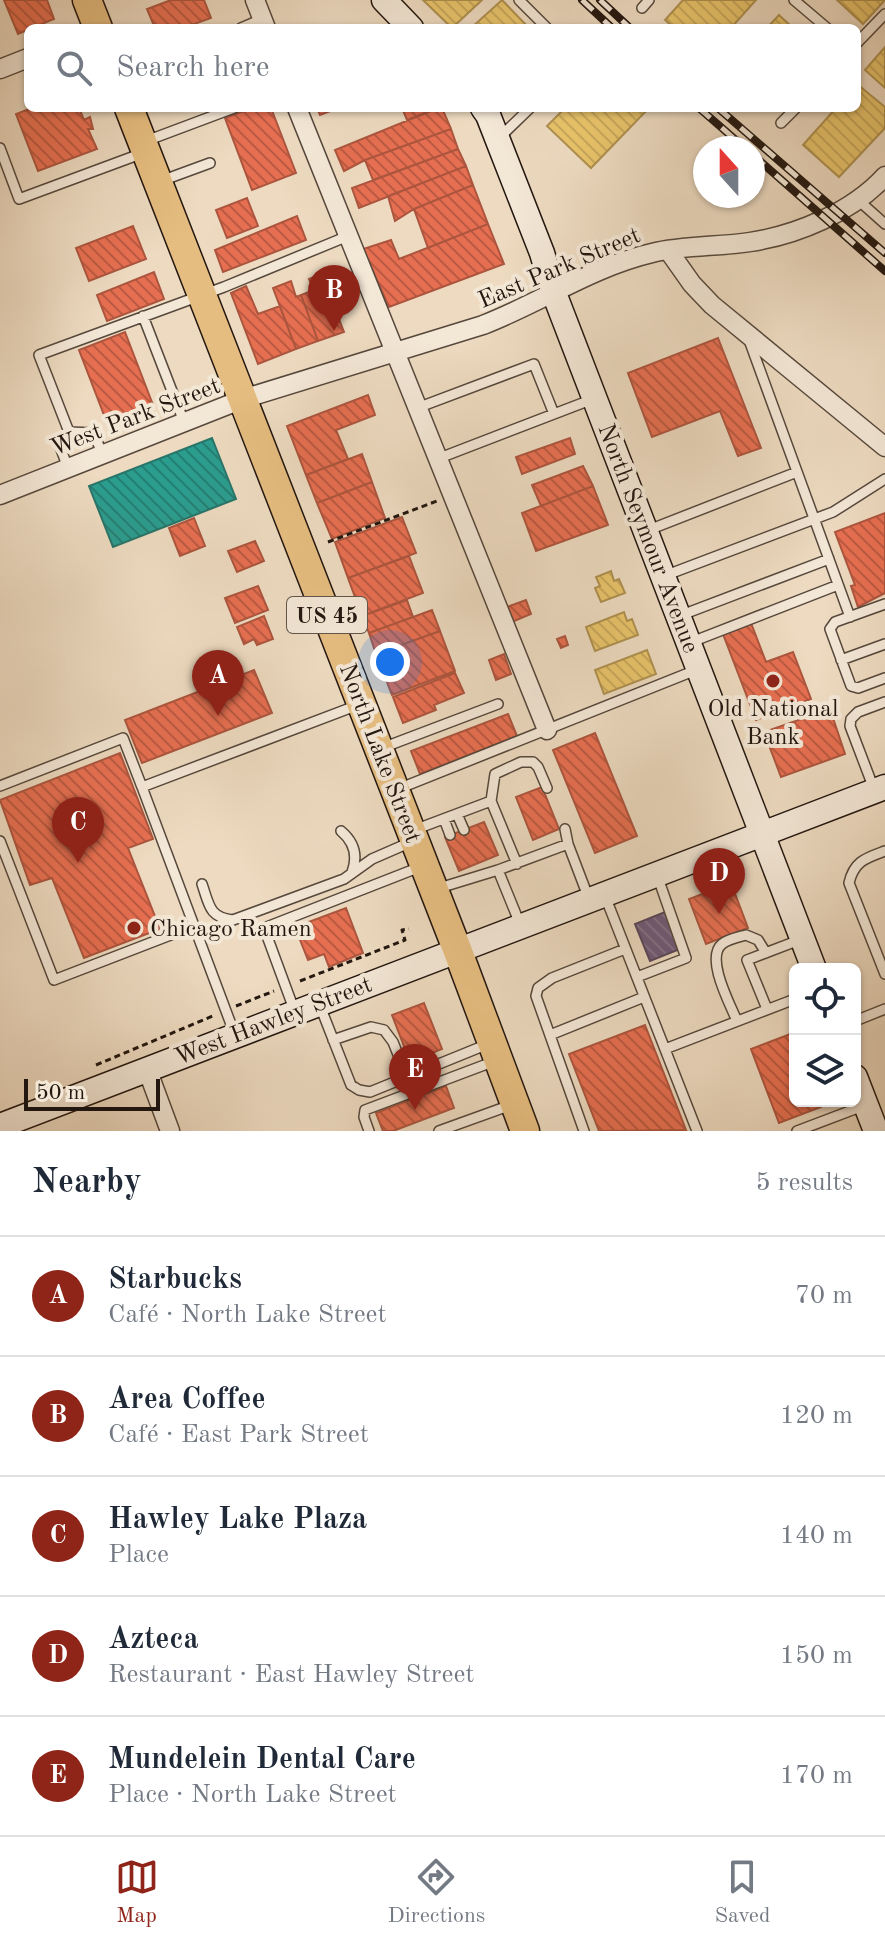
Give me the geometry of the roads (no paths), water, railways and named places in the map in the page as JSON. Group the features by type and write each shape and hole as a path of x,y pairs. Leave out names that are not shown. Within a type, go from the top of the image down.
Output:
{"main road":[{"path":"87,0 96,24"},
{"name":"North Lake Street","path":"131,112 525,1131"}],"street":[{"path":"255,0 264,24"},
{"path":"384,0 407,24"},
{"path":"0,68 24,59"},
{"path":"299,112 547,730"},
{"name":"North Seymour Avenue","path":"485,112 542,253 554,293 812,963"},
{"name":"East Park Street","path":"243,399 483,325 522,310 589,275 651,253 752,242 817,224 872,190 885,176"},
{"path":"668,250 692,284 712,305 885,447"},
{"name":"West Park Street","path":"0,495 243,399"},
{"name":"West Hawley Street","path":"0,1126 880,789"},
{"path":"147,1069 170,1131"},
{"path":"861,1092 876,1131"}],"lane":[{"path":"519,0 543,24"},
{"path":"794,0 822,24"},
{"path":"861,39 885,14"},
{"path":"0,148 19,199 225,112"},
{"path":"498,140 526,112"},
{"path":"781,123 792,112"},
{"path":"158,182 210,163"},
{"path":"857,199 885,224"},
{"path":"69,432 39,355 202,295 348,236"},
{"path":"143,316 184,422"},
{"path":"747,333 850,617"},
{"path":"417,408 534,364 554,414"},
{"path":"437,459 596,398"},
{"path":"69,432 94,433 102,454"},
{"path":"68,468 59,444 69,432"},
{"path":"646,531 797,472"},
{"path":"664,576 833,512 885,479"},
{"path":"678,616 829,559"},
{"path":"688,644 838,585"},
{"path":"885,604 835,622 830,629 851,686 858,688 885,678"},
{"path":"841,660 885,644"},
{"path":"395,790 698,669"},
{"path":"880,789 862,759 850,726 851,719 858,712 885,702"},
{"path":"142,787 361,704"},
{"path":"379,749 498,704"},
{"path":"0,786 123,738 235,1035"},
{"path":"517,864 491,801 495,774 521,762 533,762 547,788"},
{"path":"295,1012 264,928 421,857 444,819 491,801"},
{"path":"457,814 464,830"},
{"path":"444,819 450,835"},
{"path":"565,829 568,844 625,949 697,1131"},
{"path":"341,831 354,851 356,861 352,872"},
{"path":"0,841 54,980 194,926"},
{"path":"202,884 214,914 220,919 233,920 344,879 372,859 421,857 464,874 482,874 568,844"},
{"path":"885,851 859,861 852,870 849,883 885,974"},
{"path":"477,863 482,874"},
{"path":"498,870 520,925"},
{"path":"637,977 686,958 657,874"},
{"path":"737,1021 715,964 715,953 723,943 746,935 758,940 766,953"},
{"path":"767,1009 747,960 802,939"},
{"path":"584,1131 536,996 538,988 552,978 625,949"},
{"path":"550,1035 644,997"},
{"path":"665,1049 789,1001"},
{"path":"319,1002 351,1085 359,1090 370,1092 407,1077 495,1051"},
{"path":"861,1019 885,1009"},
{"path":"333,1040 371,1027 384,1030 393,1042 407,1077"},
{"path":"369,1131 365,1110 495,1051"},
{"path":"439,1131 515,1103"},
{"path":"797,1131 866,1105"}],"railway":[{"path":"582,0 608,24"},
{"path":"600,0 626,24"},
{"path":"704,112 731,136"},
{"path":"723,112 885,253"},
{"path":"765,166 885,271"}],"place":[{"name":"Area Coffee","path":"334,331"},
{"name":"Old National Bank","path":"773,681"},
{"name":"Starbucks","path":"218,716"},
{"name":"Hawley Lake Plaza","path":"78,863"},
{"name":"Azteca","path":"719,914"},
{"name":"Chicago Ramen","path":"134,928"},
{"name":"Mundelein Dental Care","path":"415,1110"}]}
